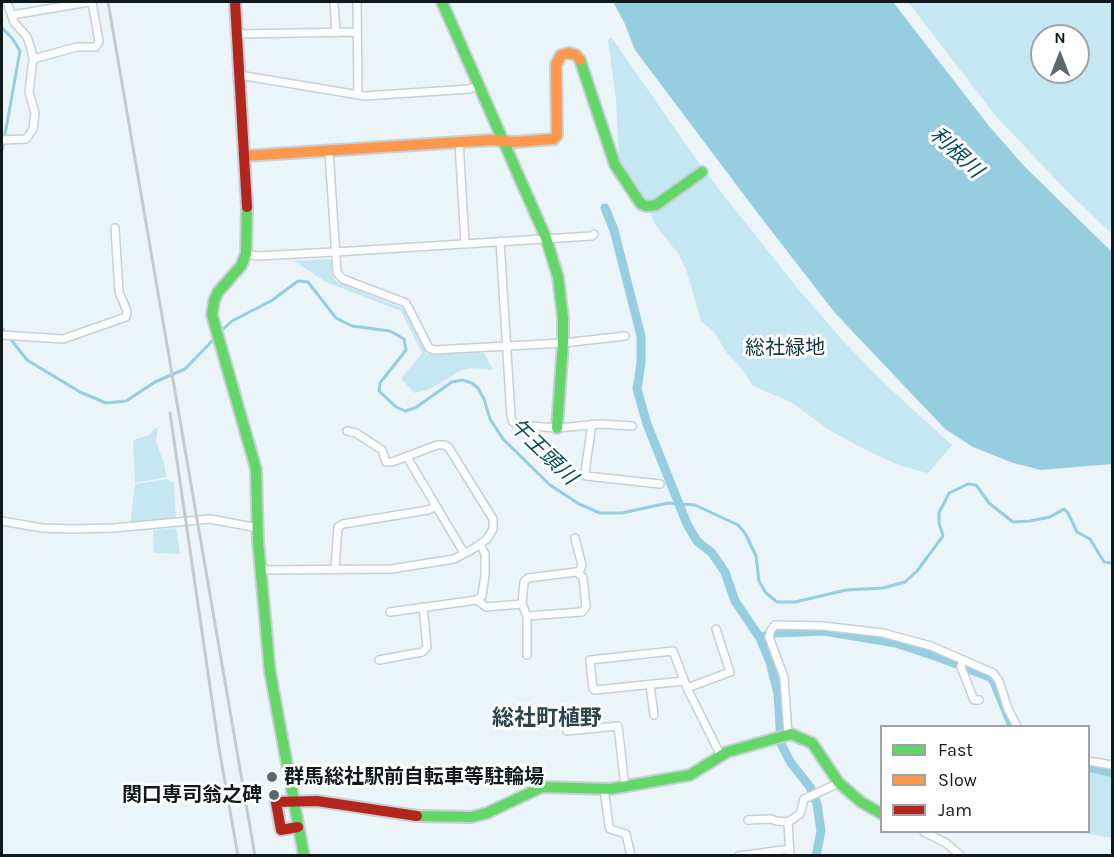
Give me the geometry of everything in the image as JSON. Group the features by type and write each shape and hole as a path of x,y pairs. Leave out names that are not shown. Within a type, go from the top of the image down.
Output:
{"street":[{"path":"2,140 24,140 28,137 33,129 35,113 29,89 33,59 27,37 16,26 7,2"},
{"path":"12,15 91,2 98,39 96,47 77,47 33,59"},
{"path":"235,2 247,208 246,254 241,266 215,297 212,310 214,327 253,455 258,487 258,528 272,683 304,855"},
{"path":"334,2 336,33"},
{"path":"357,2 358,95"},
{"path":"442,2 546,238 558,277 562,300 563,342 557,428"},
{"path":"237,34 357,32"},
{"path":"244,156 556,138 556,65 561,55 572,54 582,63 619,173 641,204 650,206 658,204 702,172"},
{"path":"239,75 358,95 469,89 479,85"},
{"path":"459,142 465,243"},
{"path":"329,151 337,273 341,278 402,301 408,306 429,348 434,350 508,346 625,336"},
{"path":"2,335 63,339 126,317 127,311 119,292 115,228"},
{"path":"246,254 257,256 335,252 594,234"},
{"path":"500,241 513,422 518,425 557,428 592,424 632,426"},
{"path":"592,424 586,476 660,484"},
{"path":"261,570 391,569 454,559 487,539 493,530 493,519 445,445 437,445 407,457 386,462 381,450 356,433 347,431"},
{"path":"407,457 464,553"},
{"path":"335,569 338,527 343,524 428,510 436,506"},
{"path":"2,521 63,529 114,528 210,519 258,528"},
{"path":"575,538 582,565 579,574"},
{"path":"390,612 477,600 482,596 485,575 485,554 480,544"},
{"path":"527,616 582,612 586,607 583,577 576,572 528,578 524,582 522,604 527,616 527,655"},
{"path":"477,600 486,607 522,604"},
{"path":"379,660 422,652 427,647 423,608"},
{"path":"787,735 784,676 770,638 775,624 823,626 883,633 931,646 996,677 1017,725"},
{"path":"716,629 730,672 685,684 593,689 590,660 673,651 685,684 720,756"},
{"path":"963,660 962,667 974,700 979,700"},
{"path":"650,685 654,715"},
{"path":"567,731 618,726 626,787"},
{"path":"298,827 281,830 276,802 317,801 427,818 458,818 487,813 542,787 604,789 690,775 735,749 787,735 802,737 812,743 839,783 861,802 880,813"},
{"path":"1090,761 1113,765"},
{"path":"748,819 788,822 798,817 802,801 839,783"},
{"path":"604,789 610,829 626,834 631,855"},
{"path":"739,855 790,852 788,822"},
{"path":"928,833 961,855"}],"green space":[{"path":"908,2 1112,2 1112,234 1063,187 995,115"},
{"name":"総社緑地","path":"611,37 706,173 798,289 846,344 888,387 952,445 930,471 927,473 899,465 866,450 829,430 791,402 753,386 740,366 726,352 715,333 701,321 686,269 679,255 655,224 650,211 623,171 619,161 616,99 608,40"},
{"path":"329,259 333,262 334,279 337,282 404,309 427,354 484,353 493,370 472,368 462,370 430,389 415,393 401,379 422,353 401,311 326,282 294,261"},
{"path":"158,427 156,441 166,477 135,483 133,440 150,435"},
{"path":"167,479 174,483 176,520 130,525 135,484"},
{"path":"176,528 180,554 154,553 153,530"},
{"path":"1090,770 1112,775 1112,838 1084,833 1090,833"}],"water":[{"name":"利根川","path":"613,2 893,2 989,126 1024,166 1112,252 1112,464 1041,470 1013,463 973,447 945,429 835,313 635,50"}],"waterway":[{"name":"午王頭川","path":"2,28 20,51 2,151"},
{"path":"605,208 614,230 641,336 641,363 637,389 647,424 687,524 697,541 712,553 725,572 735,601 760,638 770,662 778,694 781,744 791,763 810,787 817,804 821,831 816,856"},
{"name":"午王頭川","path":"221,331 232,321 271,301 298,281 308,282 336,318 352,326 390,331 404,339 406,350 380,383 379,391 396,407 405,411 415,408 452,382 462,380 472,383 478,388 490,419 503,439 550,485 579,504 600,513 622,513 668,503 695,505 738,525 745,533 756,556 759,581 766,593 777,602 795,602 846,590 883,588 905,582 917,571 943,536 939,513 949,493 968,484 976,485 989,503 1013,522 1050,517 1064,509 1077,532 1090,539 1104,562 1112,563"},
{"name":"午王頭川","path":"2,328 27,360 80,392 106,403 126,401 155,382 185,369 215,338"},
{"path":"762,637 776,633 824,631 896,643 941,658 990,677 1012,725"},
{"path":"1090,768 1112,773"}],"railway":[{"path":"108,2 255,856"},
{"path":"170,413 219,748 238,856"}],"traffic: fast":[{"path":"442,2 546,238 558,277 563,318 563,343 557,428"},
{"path":"580,60 615,165 641,204 656,205 702,172"},
{"path":"247,207 246,254 241,266 218,292 212,315 256,469 258,541 270,672 304,856"},
{"path":"417,816 472,817 487,813 542,787 610,789 690,775 727,752 791,734 812,743 839,783 861,802 880,813"}],"traffic: slow":[{"path":"244,156 492,140 514,142 554,139 557,135 556,65 561,55 569,53 576,55 580,60"}],"traffic: jam":[{"path":"235,2 247,207"},
{"path":"298,827 281,830 276,802 317,801 417,816"}],"place":[{"name":"群馬総社駅前自転車等駐輪場","path":"272,777"},
{"name":"関口専司翁之碑","path":"274,795"}],"district":[{"name":"総社町植野","path":"547,719"}]}
